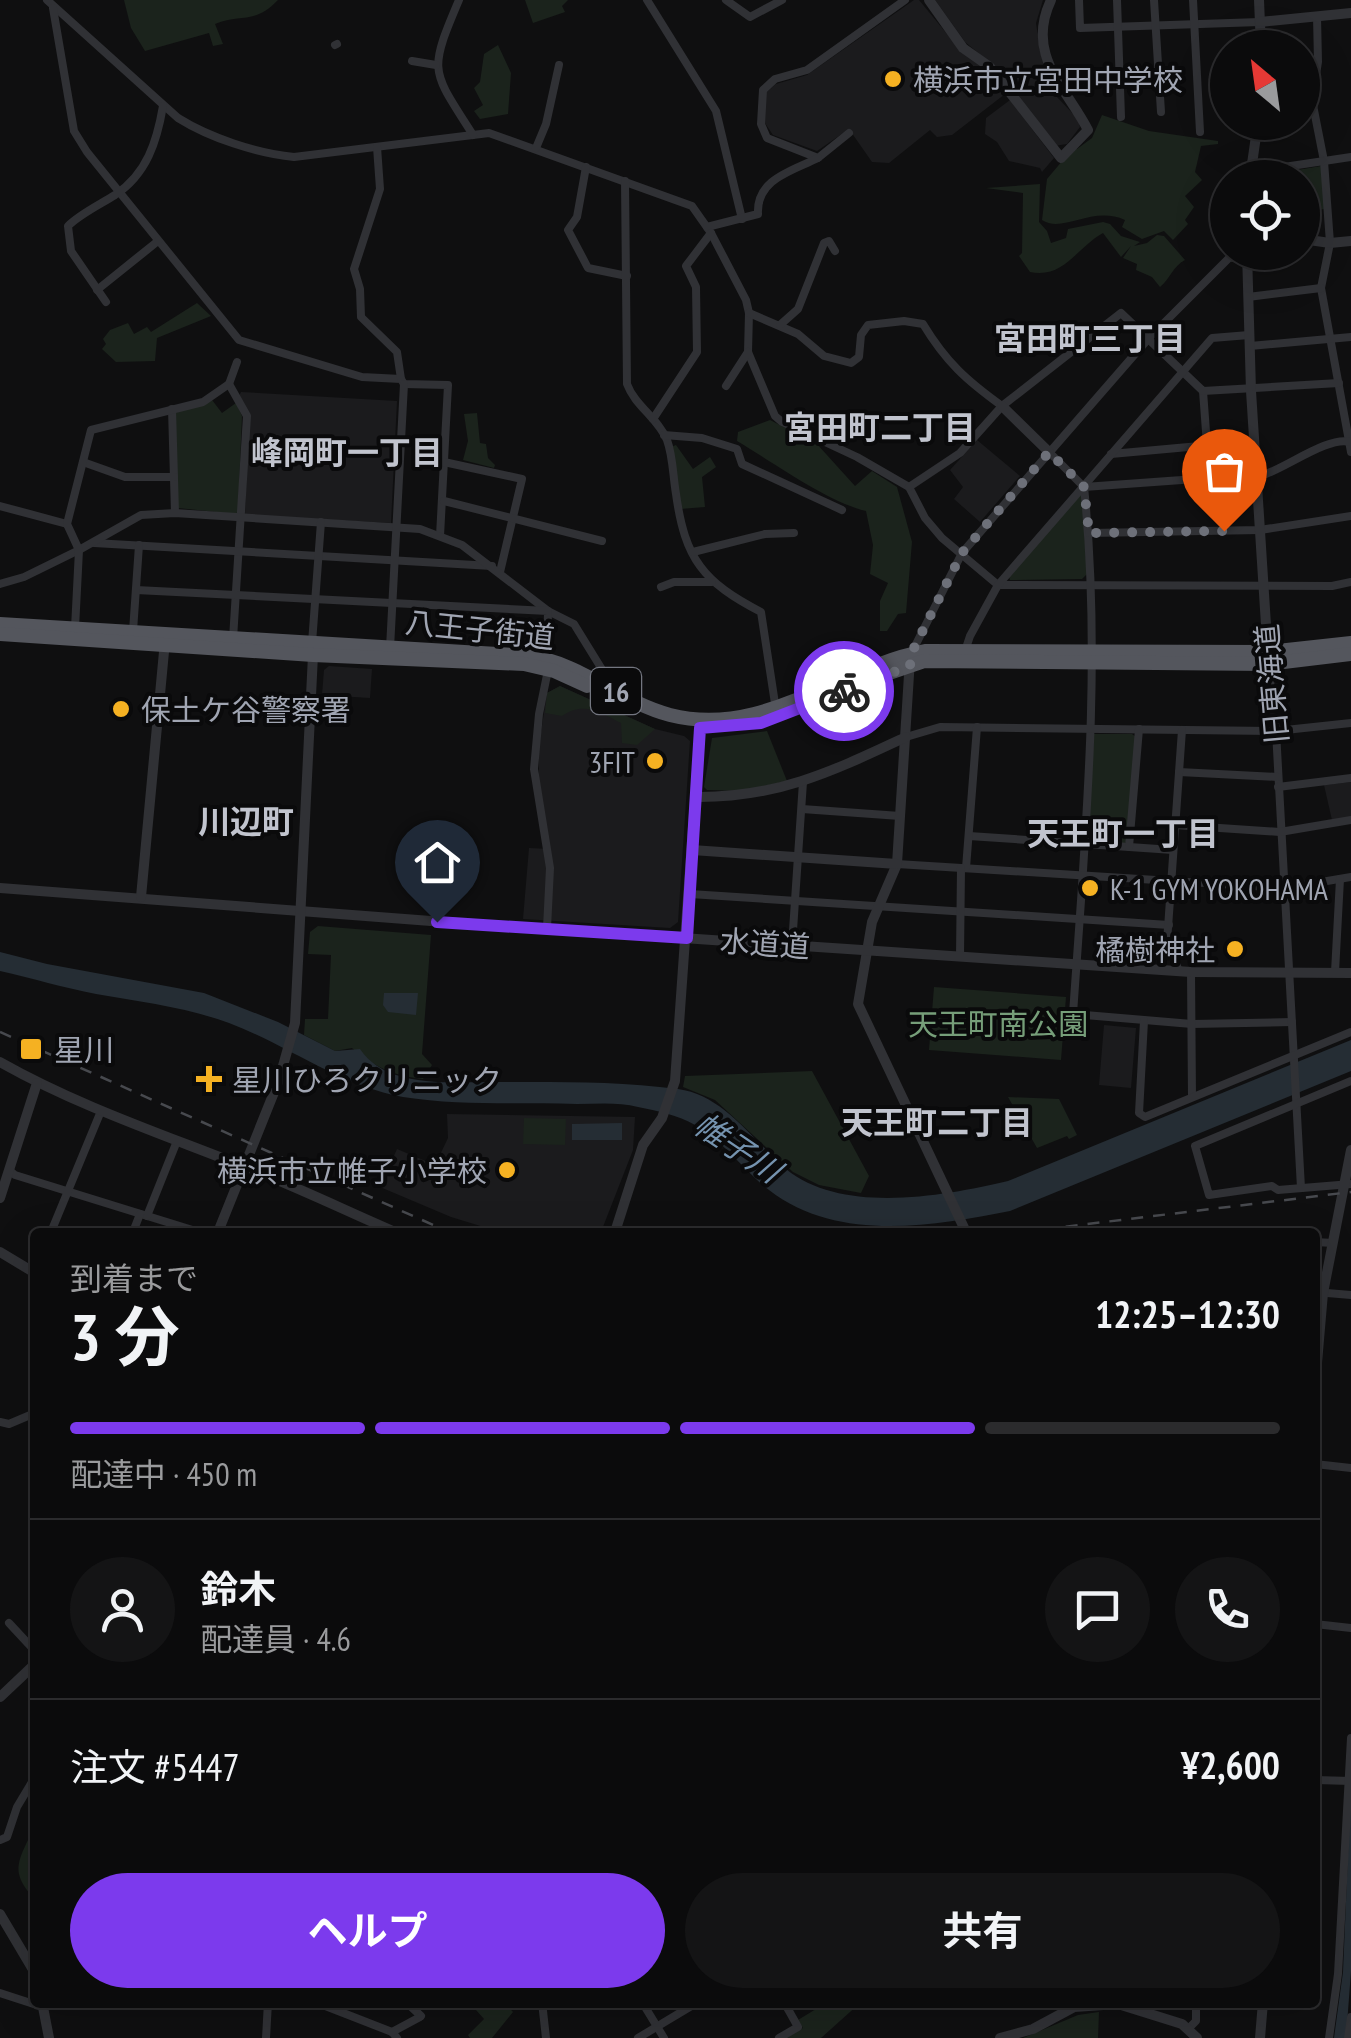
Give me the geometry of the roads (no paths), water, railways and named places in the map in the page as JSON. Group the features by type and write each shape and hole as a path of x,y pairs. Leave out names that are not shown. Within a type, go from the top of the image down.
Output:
{"highway":[{"name":"八王子街道","path":"0,624 133,633 166,640 234,639 312,649 390,648 548,664 604,685 649,708 690,718 730,718 776,710 910,660 965,651 1092,658"},
{"name":"八王子街道","path":"0,634 166,640 548,664 642,714 676,726 700,728 740,726 778,718 910,660 1351,654"},
{"name":"八王子街道","path":"1268,658 1351,642"}],"street":[{"path":"459,0 440,42 436,64 444,88 474,135"},
{"path":"647,0 716,111 742,219"},
{"path":"726,0 750,17 782,0"},
{"path":"818,158 767,138 761,124 763,90 775,78 807,70 905,0"},
{"path":"929,0 963,48 990,67 1061,158 1088,130 1062,94 1050,69 1042,19 1051,0"},
{"path":"1079,0 1080,28 1260,22 1351,13"},
{"path":"1117,0 1121,117"},
{"path":"1154,0 1161,112"},
{"path":"1193,0 1200,132"},
{"path":"1259,0 1260,30"},
{"path":"50,3 164,106 195,128 274,154 293,157 489,133 692,206 734,274 749,313 748,352 768,403 782,422 857,456 910,487 925,518 998,584 1332,586 1351,582"},
{"path":"50,3 74,131 86,152 239,340 362,377 448,385 440,536"},
{"path":"1317,16 1318,62 1312,100 1324,161 1330,243 1321,288 1351,452"},
{"path":"412,61 436,64"},
{"path":"536,148 546,124 558,65"},
{"path":"106,302 71,251 68,226 119,192 153,152 164,106"},
{"path":"653,419 697,352 696,288 686,266 709,230 758,214 758,198 767,184 818,158 849,133"},
{"path":"377,147 380,189 354,268 360,289 360,317 397,352 402,381 390,648"},
{"path":"1320,162 1351,157"},
{"path":"586,167 577,217 568,230 588,268 627,276"},
{"path":"625,181 626,384 664,435 670,450 684,536 693,552 712,582 761,612 776,710"},
{"path":"1320,242 1351,240"},
{"path":"97,290 158,241"},
{"path":"780,325 798,309 824,244 828,241 835,251"},
{"path":"964,1228 858,1004 866,950 896,864 910,660 962,553 1149,338 1217,270"},
{"name":"旧東海道","path":"1247,270 1251,391 1297,1102"},
{"path":"1248,296 1321,288"},
{"path":"910,487 960,454 1002,406 1121,312 1203,391 1207,445"},
{"path":"749,313 798,334 824,356 851,363 860,357 861,335 868,326 904,321 923,324 960,376 1002,406 1084,487 1093,585 1092,658 1072,1014 1192,1024 1292,1022"},
{"path":"965,651 998,584 1212,338 1351,336"},
{"path":"726,386 748,352"},
{"path":"76,629 79,550 67,524 91,430 203,402 229,384 237,362"},
{"path":"1203,391 1339,383"},
{"path":"229,384 247,416 234,639"},
{"path":"172,409 174,514"},
{"path":"664,435 702,438 737,448 746,477"},
{"path":"1084,487 1257,474 1289,466 1333,440 1350,442"},
{"path":"1111,454 1255,441"},
{"path":"84,462 125,477 174,477"},
{"path":"444,462 522,479 496,569"},
{"path":"742,464 842,510"},
{"path":"444,501 602,541"},
{"path":"0,506 67,524"},
{"path":"0,584 24,577 94,543 142,515 420,529 473,551 548,611 574,624 602,671 604,685"},
{"path":"1089,533 1260,530 1351,516"},
{"path":"220,1228 286,1058 295,1024 321,522"},
{"path":"693,552 765,534 794,533"},
{"path":"94,543 496,569"},
{"path":"133,633 139,546"},
{"path":"660,588 674,582 712,582"},
{"path":"136,590 548,611"},
{"path":"547,928 550,868 536,796 534,757 548,664 548,611"},
{"path":"141,896 166,640"},
{"path":"695,796 746,796 803,782 906,737 940,727 1276,731 1351,723"},
{"path":"616,1228 643,1145 662,1118 675,1082 700,728"},
{"path":"960,956 960,912 977,728"},
{"path":"1129,847 1139,730"},
{"path":"1182,730 1168,942 1185,972 1192,1024 1192,1097"},
{"path":"1179,772 1278,782 1351,778"},
{"path":"792,945 803,782"},
{"path":"802,808 900,816"},
{"path":"1175,825 1280,832 1351,820"},
{"path":"969,836 1174,850"},
{"path":"692,850 1286,888 1351,877"},
{"path":"1336,972 1340,879"},
{"name":"水道道","path":"0,888 1185,972 1351,973"},
{"path":"690,894 1169,926"},
{"path":"1144,1021 1139,1113 1144,1117 1351,1032"},
{"path":"0,1062 36,1083 245,1166 377,1228"},
{"path":"1347,1184 1278,1190 1272,1186 1209,1195 1195,1146 1351,1081"},
{"path":"0,1198 4,1168 36,1083"},
{"path":"1297,1102 1301,1188"},
{"path":"53,1228 101,1111"},
{"path":"136,1228 178,1141"},
{"path":"1320,1288 1341,1226 1351,1150"},
{"path":"4,1168 186,1228"},
{"path":"1320,1242 1333,1243"},
{"path":"0,1252 30,1269"},
{"path":"1320,1292 1351,1294"},
{"path":"0,1422 9,1424 30,1415"},
{"path":"1320,1465 1351,1468"},
{"path":"9,1623 30,1646"},
{"path":"1320,1625 1351,1628"},
{"path":"0,1697 30,1669"},
{"path":"1329,2038 1338,1974 1351,1738"},
{"path":"1320,1780 1350,1781"},
{"path":"0,1840 7,1836 30,1785"},
{"path":"0,1914 30,1964"},
{"path":"0,1994 30,2002"},
{"path":"44,2008 49,2038"},
{"path":"266,2038 268,2008"},
{"path":"336,2008 395,2035 420,2016 412,2008"},
{"path":"543,2008 546,2038"},
{"path":"646,2008 664,2038"},
{"path":"638,2038 688,2008"},
{"path":"778,2038 798,2027 787,2008"},
{"path":"1000,2038 1033,2029 1074,2008"},
{"path":"1136,2008 1189,2028 1198,2038"},
{"path":"1189,2028 1196,2021 1196,2008"},
{"path":"1260,2038 1262,2008"},
{"path":"1348,2038 1351,2017"}],"water":[{"name":"帷子川","path":"0,952 204,993 278,1022 335,1051 360,1049 380,1068 408,1078 445,1082 609,1083 694,1093 724,1110 786,1169 809,1183 864,1197 924,1196 1008,1181 1351,1040 1351,1071 1010,1211 918,1225 855,1224 796,1207 769,1190 705,1132 675,1116 623,1104 446,1102 380,1092 212,1017 0,971"},
{"path":"384,993 418,993 416,1015 388,1012 383,1005"},
{"path":"622,1123 622,1140 572,1140 572,1124"},
{"path":"1351,1783 1351,1971 1346,2038 1334,2038 1343,1972"}],"railway":[{"path":"0,1032 440,1228"},
{"path":"1055,1228 1351,1192"}],"place":[{"name":"横浜市立宮田中学校","path":"893,79"},
{"name":"保土ケ谷警察署","path":"121,709"},
{"name":"3FIT","path":"655,761"},
{"name":"K-1 GYM YOKOHAMA","path":"1090,888"},
{"name":"橘樹神社","path":"1235,949"},
{"name":"星川","path":"31,1049"},
{"name":"星川ひろクリニック","path":"209,1079"},
{"name":"横浜市立帷子小学校","path":"507,1170"}],"district":[{"name":"宮田町三丁目","path":"1090,338"},
{"name":"宮田町二丁目","path":"880,427"},
{"name":"峰岡町一丁目","path":"347,452"},
{"name":"川辺町","path":"246,821"},
{"name":"天王町一丁目","path":"1123,833"},
{"name":"天王町二丁目","path":"937,1122"}],"park label":[{"name":"天王町南公園","path":"998,1023"}]}
